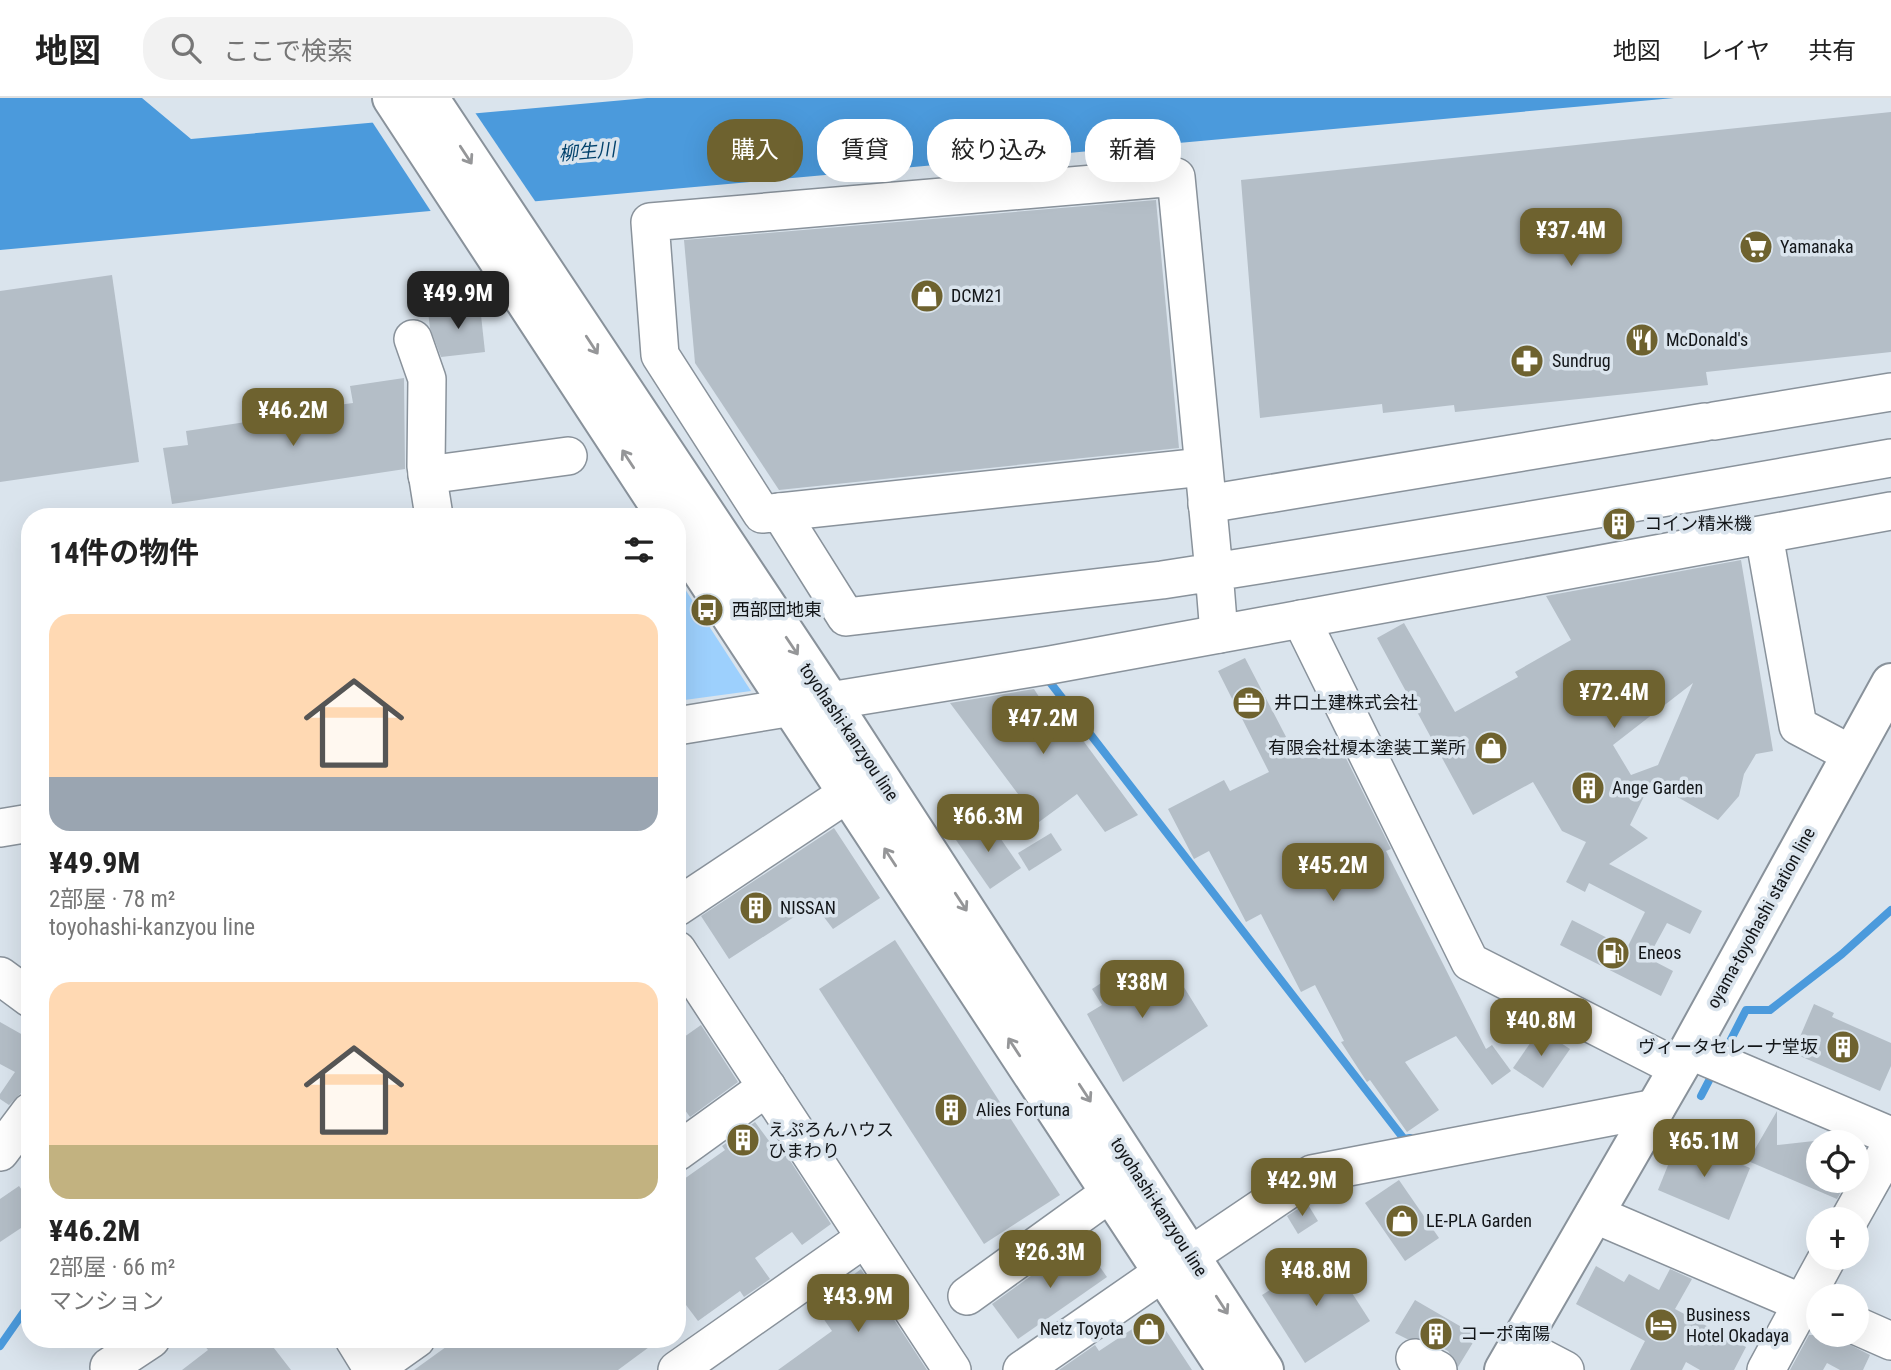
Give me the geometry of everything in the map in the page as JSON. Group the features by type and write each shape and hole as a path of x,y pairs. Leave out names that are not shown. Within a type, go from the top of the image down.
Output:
{"main road":[{"path":"391,98 661,508"},
{"name":"toyohashi-kanzyou line","path":"429,98 682,508"},
{"name":"toyohashi-kanzyou line","path":"686,515 713,559 793,709 1110,1193 1176,1264 1264,1370"},
{"name":"toyohashi-kanzyou line","path":"686,540 713,559 830,701 1176,1264 1227,1370"},
{"name":"oyama-toyohashi station line","path":"1512,1358 1656,1108 1891,683"}],"street":[{"path":"1203,467 762,514 660,355 650,222 1176,177 1219,634"},
{"path":"413,339 427,379 427,475 432,508"},
{"path":"1207,505 1891,391"},
{"path":"427,475 568,456"},
{"path":"780,512 846,617 1214,572 1494,528 1891,458"},
{"path":"686,725 793,709 1219,634 1891,511"},
{"path":"1765,535 1798,726 1851,754"},
{"path":"1301,619 1470,962 1683,1059 1891,1136"},
{"path":"686,901 848,793"},
{"path":"0,828 21,825"},
{"path":"686,964 951,1370"},
{"path":"0,976 21,991"},
{"path":"686,1146 767,1087"},
{"path":"1022,1370 1277,1195 1312,1174 1656,1108"},
{"path":"0,1152 21,1124"},
{"path":"1856,1207 1891,1145"},
{"path":"967,1296 1110,1193"},
{"path":"1594,1214 1806,1305"},
{"path":"677,1370 865,1238"},
{"path":"1766,1370 1806,1313"},
{"path":"1869,1331 1891,1341"},
{"path":"111,1370 109,1367 138,1348"},
{"path":"360,1348 373,1370 404,1348"},
{"path":"1512,1358 1565,1370"}],"shaded area":[{"path":"686,591 751,691 686,700"}],"water":[{"name":"柳生川","path":"0,98 142,98 191,139 647,98 1674,98 1181,143 1181,119 1085,119 1085,151 1071,153 1071,119 927,119 927,166 913,167 913,119 817,119 817,176 803,177 803,119 707,119 707,182 749,182 0,250"}],"pier":[{"path":"474,111 537,204 432,213 371,120"}],"building":[{"path":"1891,112 1891,352 1706,372 1708,385 1455,412 1454,405 1383,413 1382,404 1260,418 1241,180"},
{"name":"DCM21","path":"1156,200 1179,448 779,490 695,363 684,240"},
{"path":"112,275 139,462 0,482 0,291"},
{"path":"480,306 485,352 441,357 430,328 428,312"},
{"path":"404,378 405,469 172,504 163,448 188,445 186,431 339,408 338,405 353,403 350,386"},
{"path":"1741,560 1773,751 1756,754 1744,774 1739,796 1718,820 1651,782 1630,825 1648,838 1609,864 1702,911 1690,934 1667,923 1648,958 1673,971 1661,996 1560,945 1572,920 1627,948 1645,912 1589,883 1585,892 1566,882 1586,842 1562,831 1533,782 1473,815 1377,638 1404,623 1455,712 1518,677 1515,672 1571,640 1546,596","holes":["1693,683 1658,765 1631,775 1613,745"]},
{"path":"1245,658 1297,758 1336,738 1391,849 1386,851 1486,1049 1492,1045 1511,1071 1492,1085 1456,1036 1405,1062 1439,1110 1407,1132 1370,1080 1367,1082 1341,1042 1344,1041 1315,985 1301,992 1261,914 1246,922 1209,851 1194,859 1168,809 1224,780 1230,791 1269,772 1218,671"},
{"path":"1034,689 1043,703 1051,697 1138,815 1105,832 1077,794 1039,822 950,703"},
{"path":"987,819 1021,868 990,889 956,840"},
{"path":"834,828 880,898 833,929 814,904 729,959 701,916"},
{"path":"1051,833 1062,850 1029,871 1018,853"},
{"name":"Alies Fortuna","path":"895,940 1060,1195 984,1244 819,989"},
{"path":"1132,963 1151,993 1177,976 1208,1026 1123,1082 1087,1014 1102,1005 1092,989"},
{"name":"ヴィータセレーナ堂坂","path":"1814,1004 1834,1013 1832,1017 1891,1043 1891,1066 1880,1091 1793,1053"},
{"path":"0,1022 21,1034 21,1093 9,1105 0,1099 0,1094 15,1072 0,1064"},
{"path":"701,1025 738,1082 690,1117 686,1111 686,1036"},
{"path":"1540,1029 1570,1049 1543,1088 1513,1068"},
{"path":"1777,1111 1777,1145 1806,1142 1806,1186 1748,1161"},
{"path":"755,1122 775,1149 780,1145 831,1224 802,1245 792,1232 755,1258 770,1279 744,1297 740,1291 698,1321 686,1305 686,1178 725,1150 722,1146"},
{"path":"1679,1138 1750,1168 1729,1220 1658,1190"},
{"name":"LE-PLA Garden","path":"1399,1180 1439,1238 1405,1261 1365,1203"},
{"path":"19,1186 21,1189 21,1228 0,1242 0,1199"},
{"path":"1823,1193 1840,1193 1837,1199"},
{"path":"1307,1203 1318,1221 1298,1234 1287,1216"},
{"path":"1081,1240 1107,1277 1018,1339 992,1304"},
{"path":"1327,1254 1370,1321 1305,1363 1262,1295"},
{"name":"Business Hotel Okadaya","path":"1596,1266 1624,1282 1629,1274 1659,1290 1670,1269 1692,1279 1675,1309 1746,1347 1734,1370 1700,1370 1686,1362 1682,1370 1630,1370 1645,1341 1576,1304"},
{"path":"861,1269 927,1370 778,1370 832,1331 814,1305"},
{"name":"コーポ南陽","path":"1415,1300 1477,1336 1458,1367 1448,1351 1425,1339 1407,1339 1395,1333"},
{"name":"Netz Toyota","path":"1155,1314 1192,1370 1059,1370 1095,1345 1099,1351"},
{"path":"1806,1341 1806,1347 1854,1347 1870,1355 1863,1370 1840,1370 1827,1363 1823,1370 1790,1370"},
{"path":"206,1348 274,1348 291,1370 182,1370 208,1350"},
{"path":"445,1348 648,1348 618,1370 414,1370"}],"waterway":[{"path":"1049,681 1404,1139 1410,1138"},
{"path":"1723,1055 1746,1010 1770,1010 1842,954 1891,910"},
{"path":"1701,1096 1715,1069"},
{"path":"0,1346 21,1316"}],"place":[{"name":"Yamanaka","path":"1756,247"},
{"name":"DCM21","path":"927,296"},
{"name":"McDonald's","path":"1642,340"},
{"name":"Sundrug","path":"1527,361"},
{"name":"コイン精米機","path":"1619,524"},
{"name":"西部団地東","path":"707,610"},
{"name":"井口土建株式会社","path":"1249,703"},
{"name":"有限会社榎本塗装工業所","path":"1491,748"},
{"name":"Ange Garden","path":"1588,788"},
{"name":"NISSAN","path":"756,908"},
{"name":"Eneos","path":"1613,953"},
{"name":"ヴィータセレーナ堂坂","path":"1843,1047"},
{"name":"Alies Fortuna","path":"951,1110"},
{"name":"えぷろんハウス ひまわり","path":"743,1140"},
{"name":"LE-PLA Garden","path":"1402,1221"},
{"name":"Business Hotel Okadaya","path":"1661,1325"},
{"name":"Netz Toyota","path":"1149,1329"},
{"name":"コーポ南陽","path":"1436,1334"}]}
